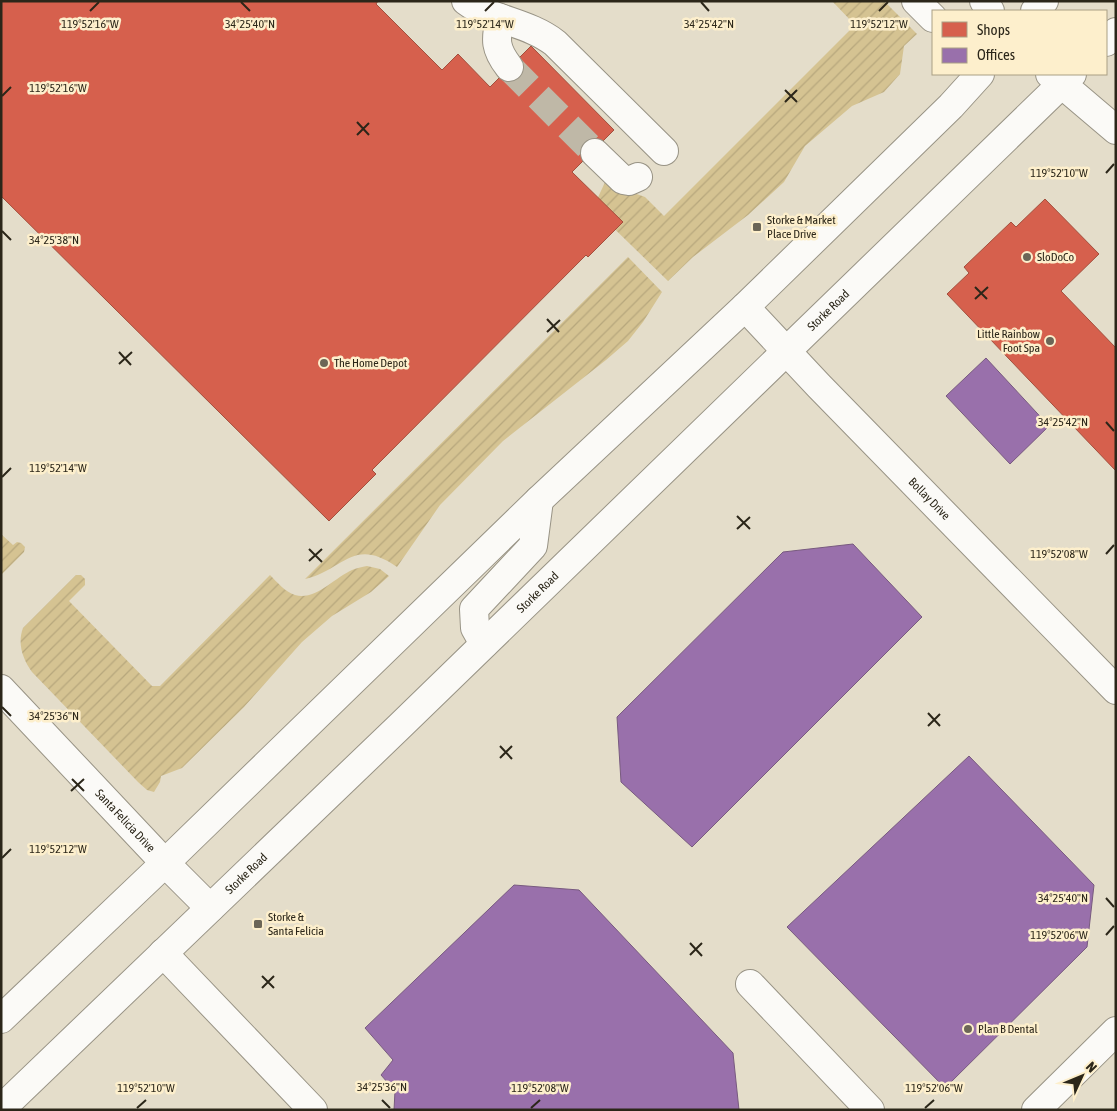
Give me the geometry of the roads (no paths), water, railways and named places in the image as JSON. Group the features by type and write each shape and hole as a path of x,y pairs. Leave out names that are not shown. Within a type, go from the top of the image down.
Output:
{"main road":[{"path":"466,1 476,8 534,30 555,43 664,151"},
{"path":"916,1 932,17"},
{"path":"500,18 496,34 496,44 501,56 509,67"},
{"path":"1107,41 1116,32"},
{"path":"1,1019 165,863 538,500 745,308 951,106 979,75"},
{"path":"1061,77 1116,130"},
{"name":"Storke Road","path":"1,1109 787,352 1061,77"},
{"path":"595,153 623,180 629,181 638,177"},
{"name":"Bollay Drive","path":"745,308 1116,690"},
{"path":"484,644 475,628 474,609 533,546 538,500"},
{"name":"Santa Felicia Drive","path":"1,689 210,908"},
{"path":"164,953 314,1110"},
{"path":"750,984 870,1110"},
{"path":"1036,1110 1116,1031"}],"tunnel":[{"path":"509,67 595,153"}],"place":[{"name":"Storke & Market Place Drive","path":"757,227"},
{"name":"SloDoCo","path":"1027,257"},
{"name":"Little Rainbow Foot Spa","path":"1050,341"},
{"name":"The Home Depot","path":"324,363"},
{"name":"Storke & Santa Felicia","path":"258,924"},
{"name":"Plan B Dental","path":"968,1029"}]}
